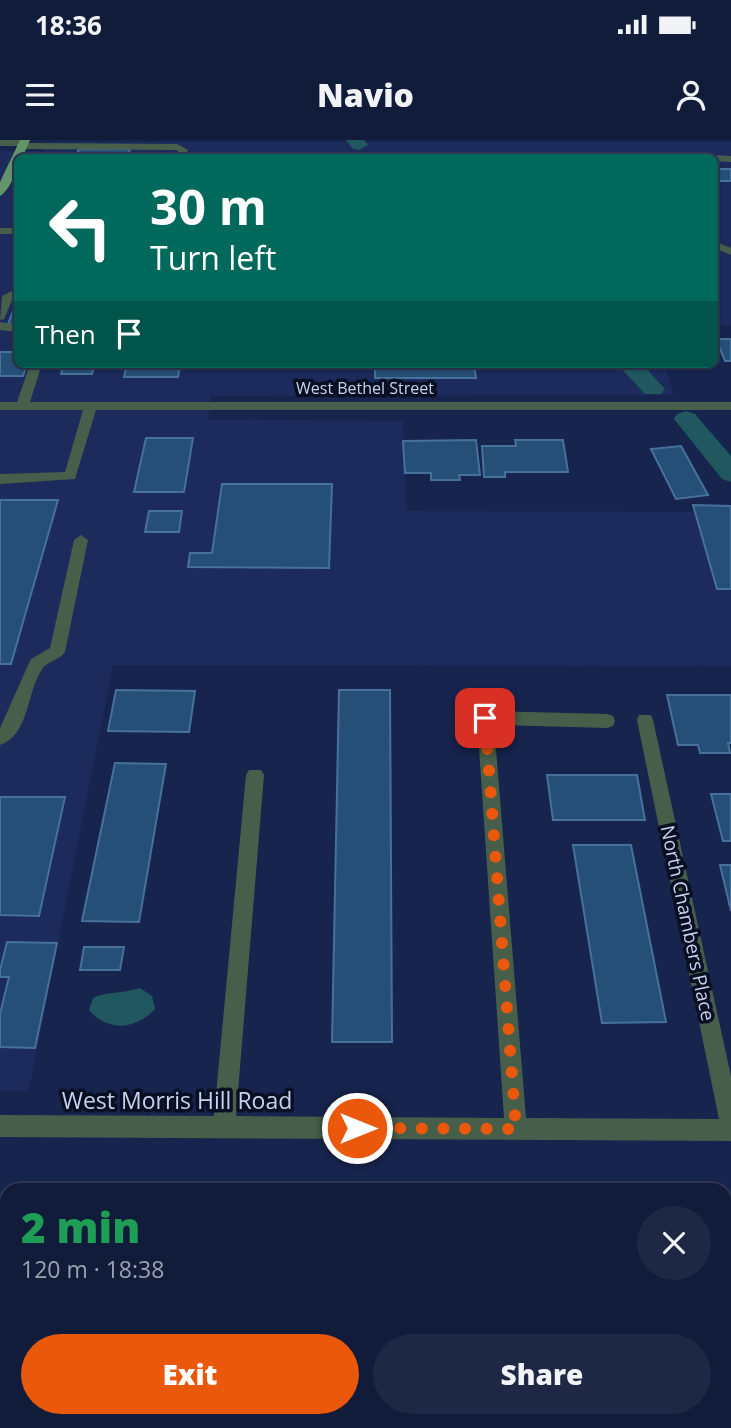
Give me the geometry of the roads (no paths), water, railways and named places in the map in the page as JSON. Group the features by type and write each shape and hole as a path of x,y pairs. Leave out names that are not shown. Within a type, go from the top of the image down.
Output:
{"main road":[{"path":"0,193 14,162"}],"street":[{"path":"0,144 177,147 183,150 182,154"},
{"path":"71,154 74,146"},
{"path":"5,182 14,182"},
{"path":"1,312 8,296 14,293"},
{"path":"22,406 35,368"},
{"name":"West Bethel Street","path":"0,406 731,406"},
{"path":"0,479 70,476 91,406"},
{"path":"0,738 9,731 37,663 57,652 81,540"},
{"path":"516,1129 485,718 607,721"},
{"name":"North Chambers Place","path":"645,720 731,1128"},
{"path":"224,1127 255,775"},
{"name":"West Morris Hill Road","path":"0,1126 731,1128"}],"waterway":[{"path":"355,140 359,145"},
{"path":"633,368 653,389"},
{"path":"686,419 731,473"}]}
